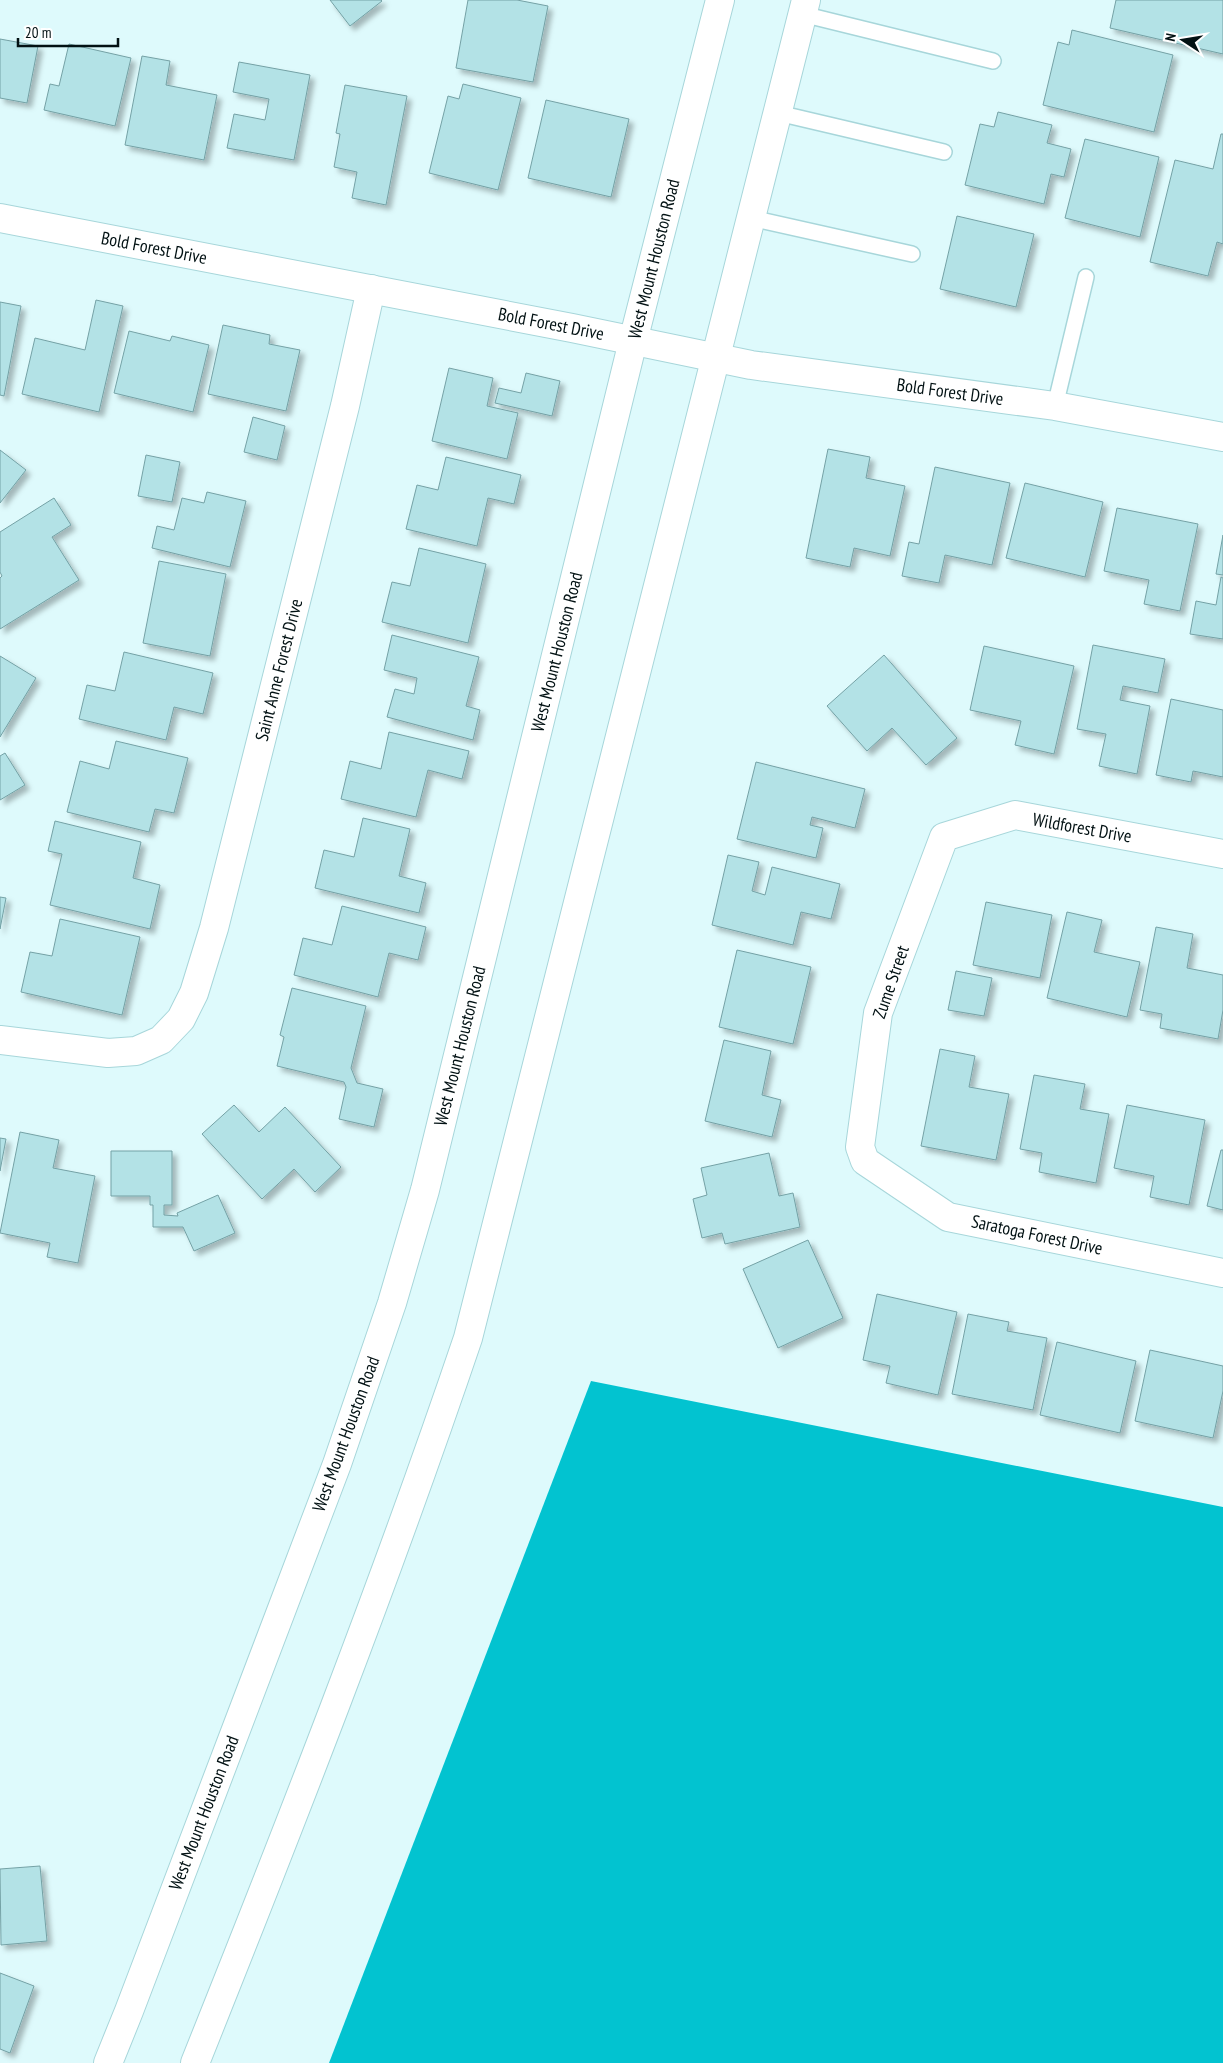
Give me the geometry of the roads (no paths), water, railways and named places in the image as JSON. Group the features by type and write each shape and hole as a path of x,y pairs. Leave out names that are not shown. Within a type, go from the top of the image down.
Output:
{"main road":[{"name":"West Mount Houston Road","path":"108,2063 130,2012 336,1464 392,1303 425,1190 720,0"},
{"path":"195,2063 295,1814 416,1491 468,1338 804,7"},
{"name":"Bold Forest Drive","path":"0,218 371,289 751,365 1055,406 1223,437"},
{"name":"Saint Anne Forest Drive","path":"0,1040 108,1052 136,1051 161,1040 181,1019 194,993 214,928 343,416 371,289"},
{"name":"Wildforest Drive","path":"944,837 1016,815 1223,854"},
{"name":"Zume Street","path":"865,1161 860,1147 878,1013 944,837"},
{"name":"Saratoga Forest Drive","path":"865,1161 948,1217 1223,1274"}],"lane":[{"path":"804,7 993,61"},
{"path":"778,113 944,152"},
{"path":"751,218 912,254"},
{"path":"1055,406 1086,278"}]}
